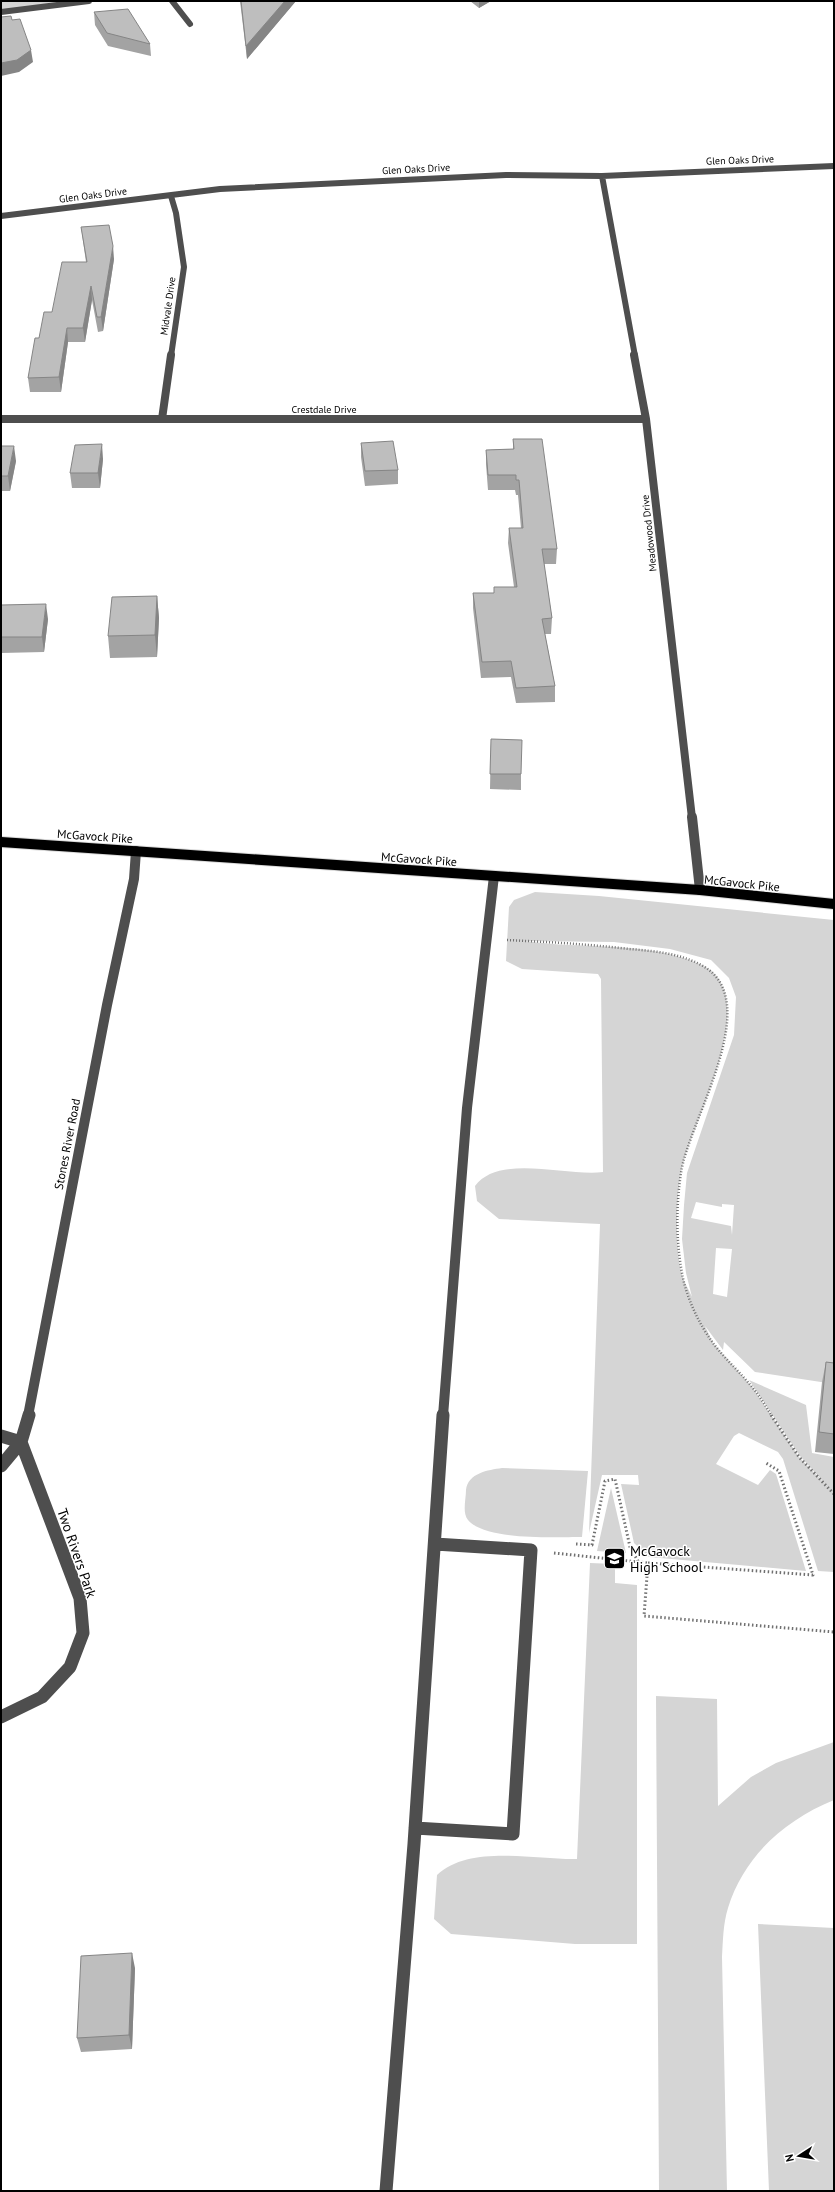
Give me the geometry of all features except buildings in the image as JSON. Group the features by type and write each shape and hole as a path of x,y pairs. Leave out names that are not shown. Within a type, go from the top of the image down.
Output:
{"main road":[{"name":"McGavock Pike","path":"1,842 700,890 834,904"}],"street":[{"path":"1,12 89,1"},
{"path":"172,1 190,24"},
{"name":"Glen Oaks Drive","path":"1,216 220,189 337,182 506,175 602,176 834,166"},
{"name":"Meadowood Drive","path":"602,176 646,419 700,890"},
{"name":"Midvale Drive","path":"162,419 184,267 176,213 171,196"},
{"name":"Crestdale Drive","path":"1,419 646,419"},
{"name":"Stones River Road","path":"21,1442 29,1414 107,1005 134,879 136,851"},
{"path":"386,2191 400,2036 457,1222 478,988 494,876"},
{"path":"1,1436 21,1442 1,1466"},
{"name":"Two Rivers Park","path":"1,1717 42,1697 70,1667 83,1633 80,1598 21,1442"},
{"path":"415,1828 513,1834 531,1550 435,1544"}],"path":[{"path":"485,939 596,945 668,953 703,966 717,977 724,988 729,1015 719,1061 681,1171 678,1226 682,1275 695,1313 713,1343 753,1388 799,1457 834,1494"},
{"path":"531,1550 648,1563 813,1575 779,1472 766,1463"},
{"path":"576,1544 592,1545 605,1481 615,1479 630,1547 639,1561"},
{"path":"648,1563 644,1616 834,1632"}],"shaded area":[{"path":"1,1 89,1 1,12"},
{"path":"535,892 599,896 834,920 834,1384 755,1372 724,1342 723,1350 705,1326 713,1343 753,1388 799,1457 829,1488 800,1456 749,1380 806,1405 812,1453 834,1457 834,1572 818,1571 783,1459 778,1452 739,1433 734,1436 716,1464 758,1485 770,1470 776,1474 806,1571 649,1557 634,1543 621,1484 639,1485 638,1475 602,1475 589,1533 600,1224 499,1219 477,1201 475,1186 486,1176 500,1171 517,1168 535,1168 588,1173 603,1172 601,979 598,974 522,969 506,961 509,907 514,900","holes":["526,941 614,942 670,949 711,960 729,978 736,997 734,1035 687,1173 682,1239 686,1273 692,1297 683,1278 678,1252 677,1224 679,1183 687,1151 719,1062 726,1031 727,1003 720,981 702,965 681,957 659,952 615,947 548,944","696,1202 722,1207 722,1204 734,1205 732,1235 731,1226 691,1218","716,1248 732,1249 727,1297 713,1294"]},
{"path":"502,1468 588,1471 582,1537 505,1535 490,1532 477,1527 468,1520 465,1514 465,1506 466,1490 470,1480 485,1471"},
{"path":"611,1488 626,1553 597,1551"},
{"path":"590,1563 615,1564 615,1583 637,1585 637,1944 575,1944 451,1934 434,1919 437,1875 451,1865 467,1860 504,1856 577,1859"},
{"path":"656,1696 717,1699 718,1806 751,1777 776,1763 834,1742 834,1800 799,1818 783,1829 769,1842 744,1872 735,1889 726,1914 722,1957 727,2191 659,2191"},
{"path":"758,1924 834,1928 834,2191 769,2191"}],"place":[{"name":"McGavock High School","path":"614,1559"}]}
